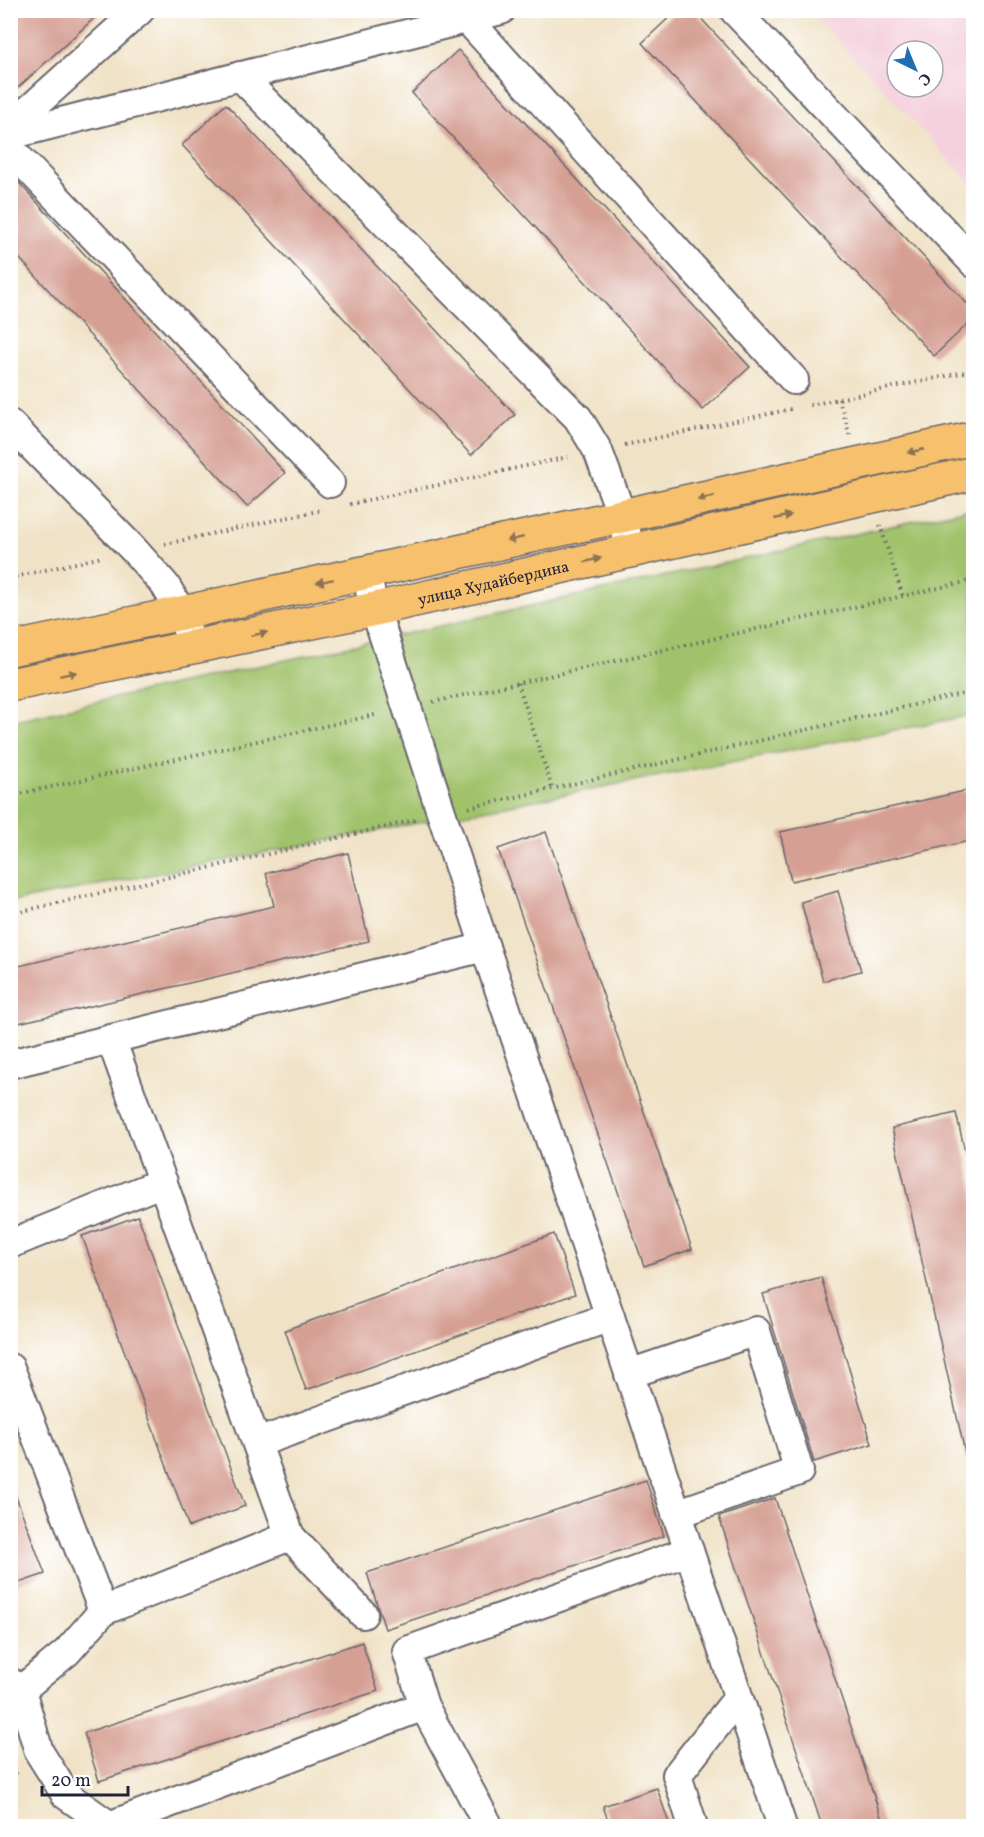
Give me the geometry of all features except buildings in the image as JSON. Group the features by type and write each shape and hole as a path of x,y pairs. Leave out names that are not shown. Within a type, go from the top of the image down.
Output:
{"main road":[{"path":"10,649 974,438"},
{"name":"улица Худайбердина","path":"10,686 375,609 974,473"}],"lane":[{"path":"10,128 140,10"},
{"path":"10,135 501,10"},
{"path":"734,10 969,248"},
{"path":"467,19 794,380"},
{"path":"240,76 578,418 598,451 622,516 631,551"},
{"path":"10,149 327,496"},
{"path":"10,424 134,550 165,585 182,613 192,648"},
{"path":"365,572 485,947 782,1827"},
{"path":"10,1064 485,947"},
{"path":"111,1039 290,1536 363,1614"},
{"path":"10,1244 163,1182"},
{"path":"257,1443 610,1317"},
{"path":"629,1374 756,1331 799,1471 676,1514"},
{"path":"10,1368 103,1611"},
{"path":"290,1536 103,1611 67,1652 16,1686 39,1752 66,1795 109,1826 424,1706"},
{"path":"484,1825 424,1706 407,1651 689,1551"},
{"path":"693,1827 677,1775 738,1698"}],"path":[{"path":"347,505 974,370"},
{"path":"839,399 851,440"},
{"path":"10,578 134,550 327,496"},
{"path":"878,519 903,597"},
{"path":"10,796 974,580"},
{"path":"518,683 552,788"},
{"path":"10,914 974,691"}],"shaded area":[{"path":"810,11 973,11 973,185 892,99 945,99 945,39 885,39 885,91"}],"green space":[{"path":"973,508 973,715 11,902 10,721"}]}
